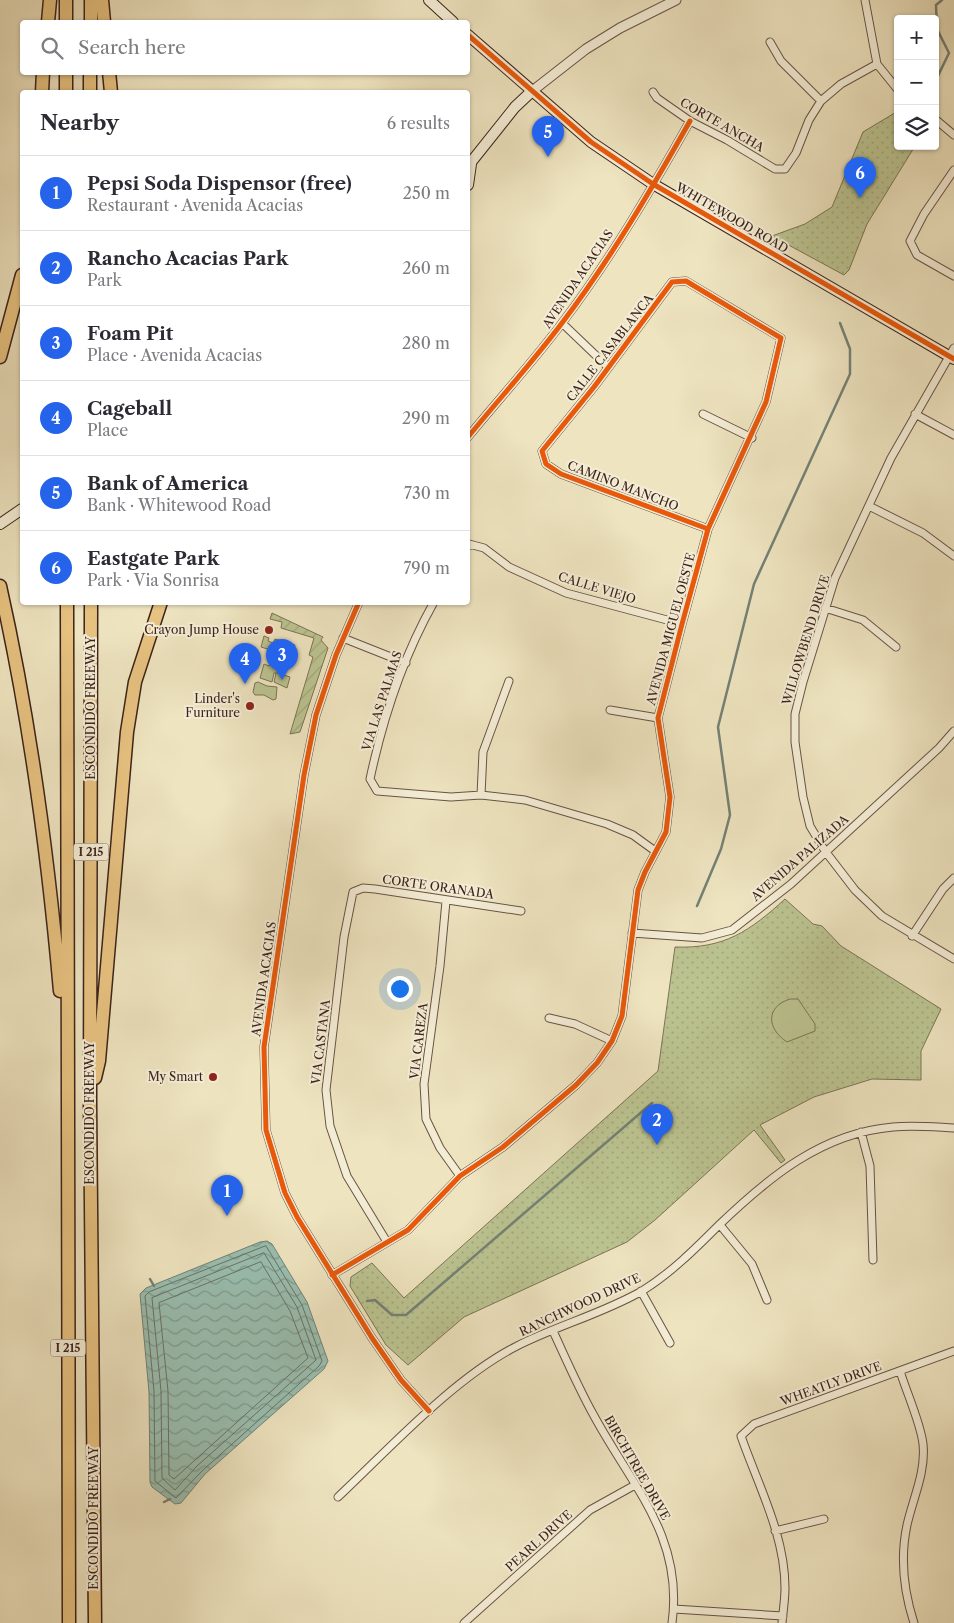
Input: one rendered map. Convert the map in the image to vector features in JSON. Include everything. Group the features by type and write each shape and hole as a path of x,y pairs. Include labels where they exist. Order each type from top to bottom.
{"highway":[{"path":"48,20 50,0"},
{"path":"66,0 66,20"},
{"path":"91,0 91,20"},
{"path":"102,0 104,20"},
{"path":"42,90 43,75"},
{"path":"66,75 66,90"},
{"path":"90,75 90,90"},
{"path":"109,75 111,90"},
{"path":"0,357 20,282"},
{"path":"0,586 20,675 33,750 48,865 67,1072"},
{"name":"ESCONDIDO FREEWAY","path":"67,605 69,1623"},
{"name":"ESCONDIDO FREEWAY","path":"91,605 90,1102 95,1623"},
{"path":"90,1102 99,1060 127,732 135,682 160,605"}],"main road":[{"path":"428,0 451,20"},
{"name":"WHITEWOOD ROAD","path":"470,37 531,92 592,142 653,184 952,354"},
{"path":"470,164 515,107 531,92"},
{"path":"0,524 20,510"}],"street":[{"path":"531,92 586,49 620,28 676,0"},
{"path":"865,0 877,64 894,85"},
{"path":"770,42 781,61 820,101 841,84 877,64"},
{"name":"CORTE ANCHA","path":"654,92 657,98 690,121 728,140 775,170 785,169 796,153 820,101"},
{"name":"AVENIDA ACACIAS","path":"470,435 562,323 592,282 690,121"},
{"path":"939,122 954,135"},
{"path":"954,170 924,214 910,241 917,255 954,276"},
{"name":"CALLE CASABLANCA","path":"542,450 672,282 686,281 781,338"},
{"path":"562,323 608,367"},
{"name":"AVENIDA MIGUEL OESTE","path":"332,1275 359,1261 408,1230 460,1176 504,1147 576,1085 597,1063 612,1041 622,1016 638,890 655,851 666,832 670,797 658,718 708,529 752,438 766,402 781,338"},
{"name":"WILLOWBEND DRIVE","path":"952,354 891,458 836,578 825,608 795,714 795,742 803,797 810,826 825,851 855,890 882,916 912,936 954,959"},
{"path":"703,414 752,438"},
{"path":"916,414 954,435"},
{"name":"CAMINO MANCHO","path":"542,450 546,464 561,474 708,529"},
{"path":"869,506 923,533 954,556"},
{"name":"CALLE VIEJO","path":"470,544 484,548 508,567 566,593 682,624"},
{"name":"AVENIDA ACACIAS","path":"358,605 343,638 316,715 307,757 264,1047 266,1130 274,1162 285,1193 297,1217 332,1275 401,1380 429,1412"},
{"name":"VIA LAS PALMAS","path":"432,605 419,630 378,740 370,779 377,791 396,794 451,797 481,795"},
{"path":"825,608 863,620 896,646"},
{"path":"343,638 406,663"},
{"path":"509,681 483,752 481,795 525,800 607,824 633,835 655,851"},
{"path":"610,710 658,718"},
{"name":"AVENIDA PALIZADA","path":"632,933 702,938 732,930 791,884 925,761 954,731"},
{"path":"912,936 943,889 954,878"},
{"name":"CORTE ORANADA","path":"353,892 363,888 374,889 446,901 520,910"},
{"name":"VIA CASTANA","path":"353,892 344,937 326,1090 330,1126 348,1176 387,1242"},
{"name":"VIA CAREZA","path":"446,901 440,966 424,1084 426,1119 440,1148 460,1176"},
{"path":"549,1018 575,1024 612,1041"},
{"name":"RANCHWOOD DRIVE","path":"338,1497 429,1412 478,1370 517,1346 641,1291 684,1259 770,1180 801,1157 832,1142 861,1132 894,1127 954,1128"},
{"path":"861,1132 870,1166 873,1260"},
{"path":"720,1225 752,1264 767,1300"},
{"path":"641,1291 670,1343"},
{"name":"BIRCHTREE DRIVE","path":"553,1331 593,1414 651,1510 667,1547 674,1577 672,1623"},
{"name":"WHEATLY DRIVE","path":"775,1531 741,1436 754,1424 954,1350"},
{"path":"900,1371 923,1443 922,1470 906,1528 904,1559 908,1603 914,1623"},
{"name":"PEARL DRIVE","path":"464,1623 590,1510 635,1485"},
{"path":"674,1609 782,1620 785,1587 775,1531 824,1519"}],"green space":[{"path":"894,113 894,150 913,150 867,224 849,270 844,275 772,236 805,224 832,207 863,132"},
{"path":"272,613 323,637 321,640 328,648 300,732 290,734 313,657 309,655 314,638 281,628 282,622 270,619"},
{"path":"264,636 273,643 275,639 295,645 290,664 280,663 277,673 290,677 287,688 274,682 276,673 274,673 272,682 260,678 264,664 269,666 274,651 261,647"},
{"path":"258,682 267,686 277,687 276,699 273,700 264,695 255,695 253,692 255,683"},
{"path":"785,899 813,924 822,926 841,946 941,1009 921,1051 921,1080 872,1079 814,1097 760,1125 785,1160 781,1163 754,1130 655,1220 627,1242 464,1317 408,1365 386,1345 350,1286 351,1277 372,1263 404,1298 658,1071 675,947 708,945 735,936 748,929"},
{"path":"790,999 798,999 815,1024 815,1031 787,1042 776,1031 772,1019 776,1007"}],"water":[{"path":"267,1241 272,1244 307,1302 328,1361 324,1369 205,1474 181,1503 175,1504 152,1487 150,1482 149,1392 140,1294 146,1288 260,1242"}],"waterway":[{"path":"939,74 949,53 937,29 936,5 942,0"},
{"path":"697,906 721,849 730,815 718,727 754,584 850,374 850,349 840,323"},
{"path":"367,1301 375,1300 392,1315 406,1315 652,1103"},
{"path":"150,1279 154,1286"},
{"path":"164,1502 170,1499"}],"cycle path":[{"path":"470,37 591,142 653,184 954,359"},
{"path":"470,435 539,352 597,275 690,121"},
{"path":"332,1275 408,1230 460,1176 503,1147 576,1085 597,1063 612,1041 622,1016 638,890 645,872 666,832 670,797 658,718 708,529 766,402 781,338 686,281 672,282 594,387 542,451 546,464 561,474 708,529"},
{"path":"358,605 336,655 316,715 304,775 264,1047 266,1130 285,1193 297,1217 372,1338 401,1380 429,1411"}],"place":[{"name":"Bank of America","path":"548,157"},
{"name":"Eastgate Park","path":"860,198"},
{"name":"Crayon Jump House","path":"269,630"},
{"name":"Foam Pit","path":"282,680"},
{"name":"Cageball","path":"245,684"},
{"name":"Linder's Furniture","path":"250,706"},
{"name":"My Smart","path":"213,1077"},
{"name":"Rancho Acacias Park","path":"657,1145"},
{"name":"Pepsi Soda Dispensor (free)","path":"227,1216"}]}
